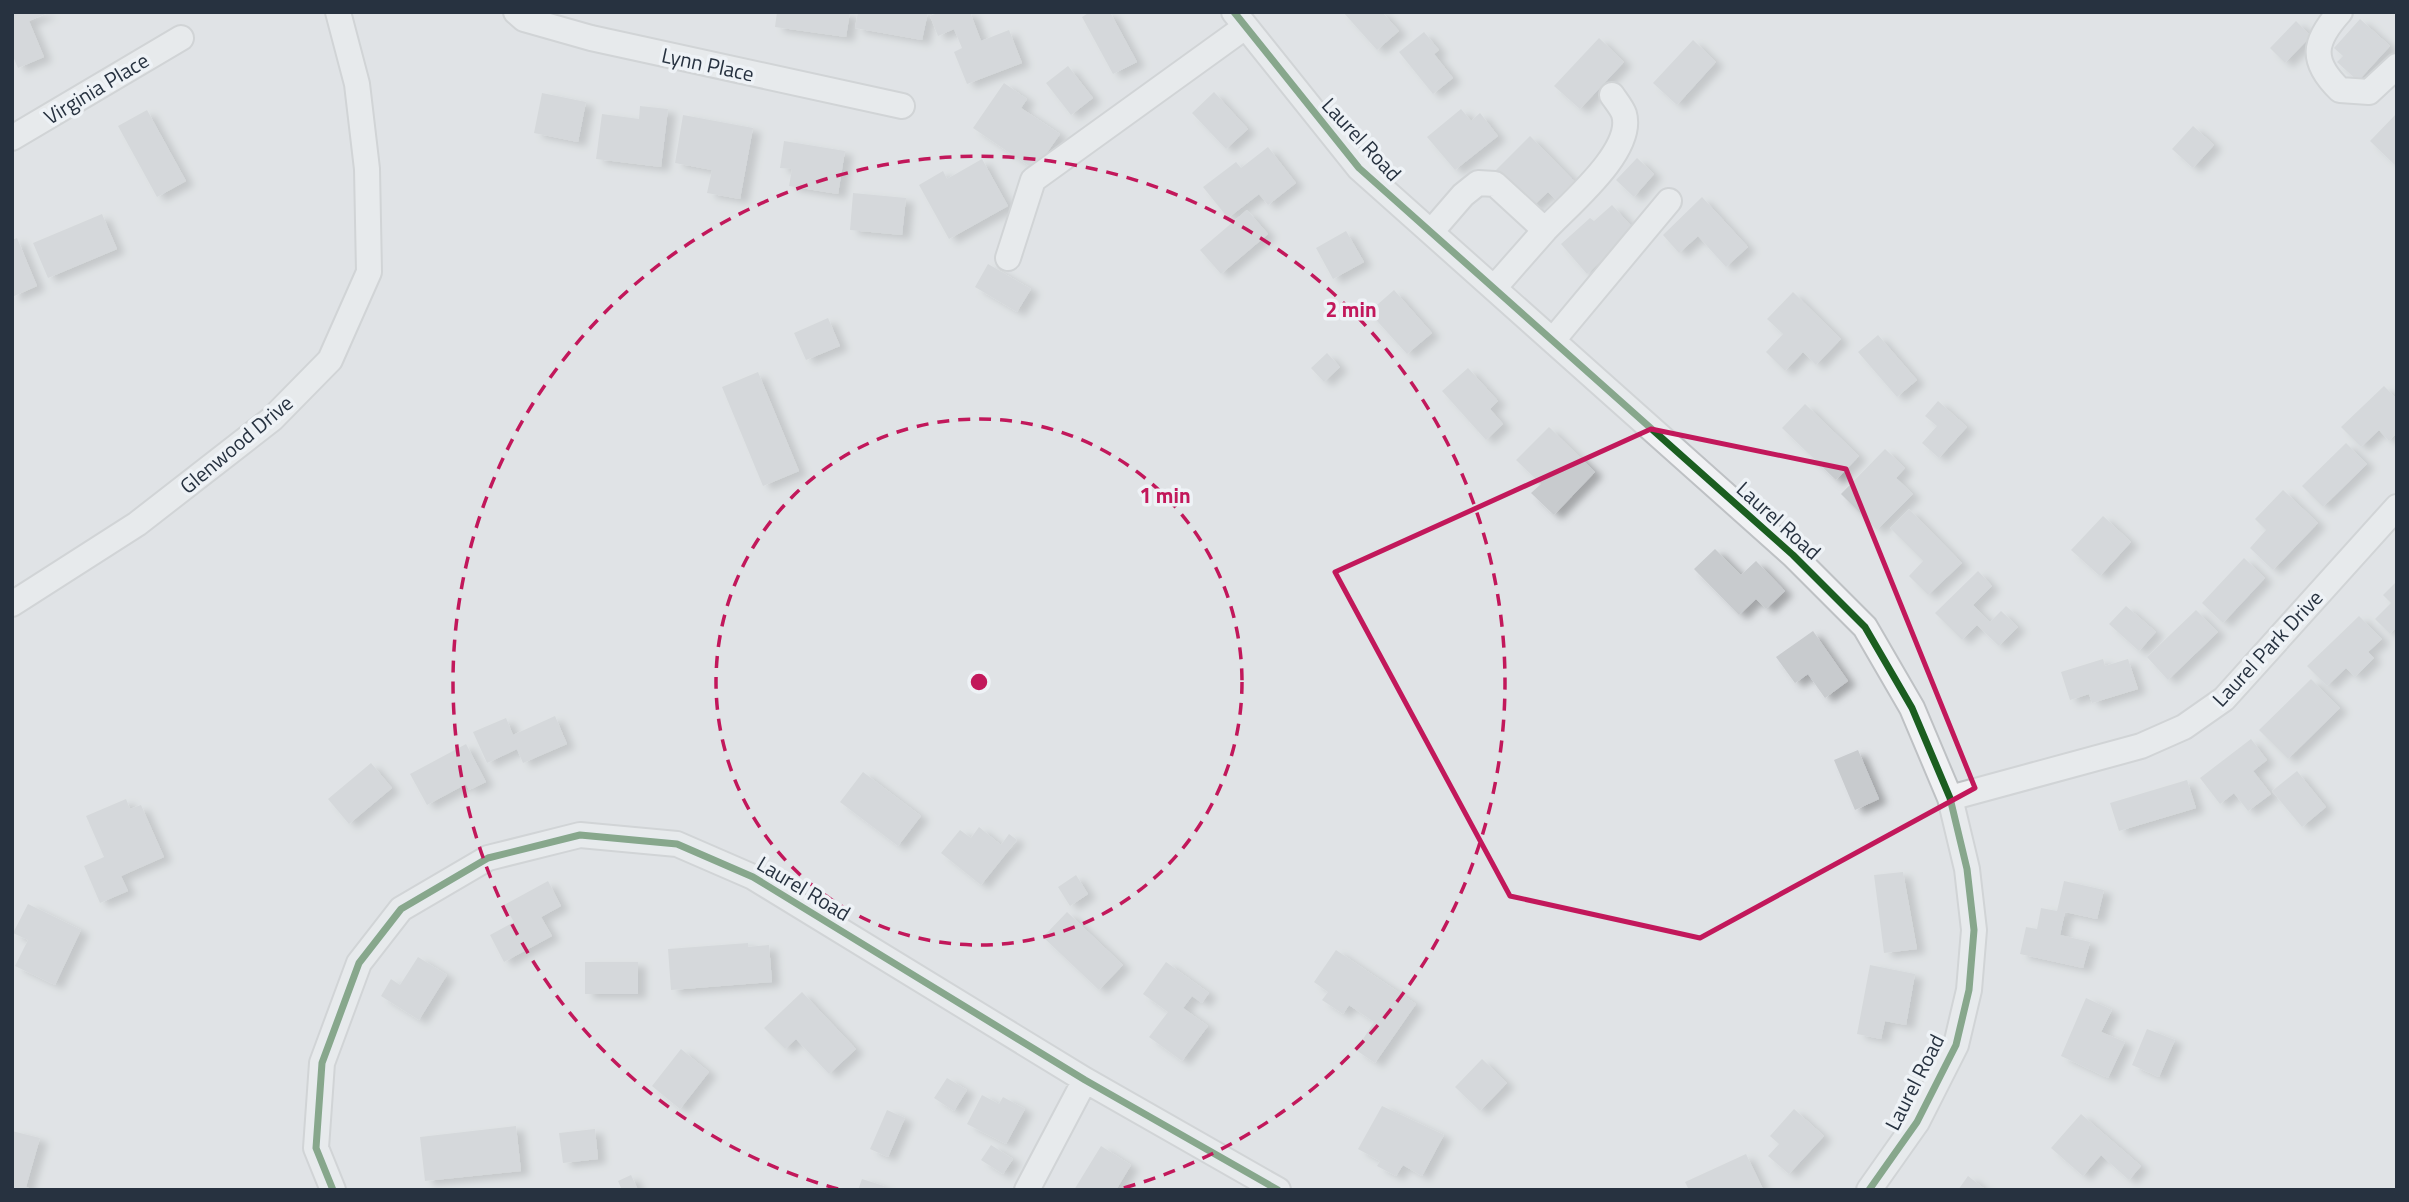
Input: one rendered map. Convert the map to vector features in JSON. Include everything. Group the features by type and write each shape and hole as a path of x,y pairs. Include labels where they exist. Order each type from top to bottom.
{"street":[{"name":"Glenwood Drive","path":"12,604 148,516 272,419 330,360 369,272 367,169 358,84 338,12"},
{"name":"Lynn Place","path":"516,12 524,19 591,38 902,106"},
{"path":"2340,12 2322,32 2318,53 2322,73 2340,90 2369,92 2397,66"},
{"path":"1008,258 1033,180 1239,20"},
{"name":"Laurel Road","path":"1239,20 1359,168 1793,555 1865,627 1912,708 1950,798 1967,869 1974,930 1969,989 1956,1045 1917,1122 1869,1190"},
{"name":"Virginia Place","path":"12,138 181,38"},
{"path":"1494,288 1612,160 1620,140 1625,115 1612,95"},
{"path":"1431,232 1463,195 1478,183 1495,184 1545,230"},
{"path":"1553,340 1670,201"},
{"name":"Laurel Park Drive","path":"1950,798 2141,746 2184,727 2224,699 2397,506"},
{"name":"Laurel Road","path":"333,1190 316,1149 323,1063 359,963 401,909 488,858 580,835 677,844 753,877 1085,1080 1278,1190"},
{"path":"1027,1190 1085,1080"}],"highlighted area":[{"path":"1651,429 1846,469 1975,788 1700,938 1510,896 1335,572"}],"building":[{"path":"12,12 50,12 29,21 44,57 18,68 12,54"},
{"path":"777,12 850,12 846,37 775,27"},
{"path":"858,12 928,12 922,40 855,28"},
{"path":"940,12 970,12 981,41 1009,30 1022,63 967,84 954,52 962,48 954,29 938,36 930,16"},
{"path":"1090,12 1110,12 1137,62 1113,74 1082,17"},
{"path":"1343,12 1382,12 1399,31 1377,50"},
{"path":"2360,19 2390,46 2358,81 2337,62 2343,56 2334,48"},
{"path":"2296,21 2311,36 2285,63 2270,48"},
{"path":"1424,32 1439,50 1434,54 1453,78 1433,94 1399,52"},
{"path":"1599,38 1624,62 1580,109 1554,86"},
{"path":"1693,40 1716,62 1677,105 1653,83"},
{"path":"1068,66 1093,98 1071,115 1046,83"},
{"path":"1004,83 1027,99 1021,108 1060,134 1035,170 973,128"},
{"path":"1214,92 1248,129 1226,149 1192,113"},
{"path":"542,93 586,102 578,142 534,133"},
{"path":"640,106 668,109 661,167 596,159 602,114 639,119"},
{"path":"1461,109 1471,121 1480,113 1498,136 1455,170 1427,137"},
{"path":"147,110 186,181 157,197 118,126"},
{"path":"2397,113 2397,167 2370,141"},
{"path":"683,115 753,128 740,199 707,193 712,170 675,163"},
{"path":"2193,126 2214,145 2193,168 2172,149"},
{"path":"1530,136 1581,188 1562,206 1548,192 1532,207 1496,170"},
{"path":"784,141 845,151 838,194 789,186 792,169 780,168"},
{"path":"1268,147 1296,183 1268,205 1259,194 1228,218 1203,187 1236,162 1241,168"},
{"path":"1637,158 1654,174 1634,197 1616,180"},
{"path":"982,159 1008,206 949,239 919,185 943,171 947,179"},
{"path":"853,193 906,198 902,235 850,230"},
{"path":"1702,197 1748,247 1726,267 1698,236 1679,253 1663,235"},
{"path":"1612,205 1635,230 1587,274 1561,244 1590,218 1594,221"},
{"path":"1247,210 1268,234 1221,274 1200,250"},
{"path":"102,214 117,249 48,278 33,243"},
{"path":"1346,231 1364,262 1333,279 1316,248"},
{"path":"17,238 37,286 12,297 12,240"},
{"path":"988,264 1031,289 1017,312 975,287"},
{"path":"1394,290 1432,333 1407,354 1369,312"},
{"path":"1793,292 1841,339 1816,365 1803,352 1785,371 1766,352 1783,334 1767,319"},
{"path":"828,318 840,346 806,360 794,333"},
{"path":"1878,335 1917,380 1897,397 1858,352"},
{"path":"1327,353 1340,367 1324,382 1311,368"},
{"path":"1468,368 1498,401 1490,409 1503,424 1486,440 1442,391"},
{"path":"758,372 799,471 763,486 722,387"},
{"path":"2384,386 2397,399 2397,433 2389,441 2379,430 2361,447 2341,427"},
{"path":"1938,401 1967,427 1939,458 1922,443 1937,426 1925,416"},
{"path":"1805,404 1859,456 1836,480 1782,428"},
{"path":"1549,427 1595,472 1554,515 1531,493 1541,484 1516,460"},
{"path":"2346,443 2367,464 2323,507 2302,486"},
{"path":"1885,449 1905,468 1896,478 1913,494 1877,530 1841,494"},
{"path":"2283,490 2318,523 2273,570 2250,548 2266,530 2255,519"},
{"path":"1909,509 1962,563 1928,595 1909,576 1923,561 1890,528"},
{"path":"2103,516 2131,542 2100,576 2071,550"},
{"path":"1715,549 1741,575 1756,561 1785,591 1766,609 1756,599 1739,615 1694,569"},
{"path":"2244,558 2265,578 2223,623 2202,603"},
{"path":"1978,571 1992,586 1973,605 1990,622 2001,611 2018,627 1999,646 1977,625 1962,640 1935,613"},
{"path":"2397,581 2397,627 2390,634 2375,619 2391,603 2383,595"},
{"path":"2126,606 2156,632 2139,651 2109,624"},
{"path":"2196,610 2218,632 2168,680 2147,657"},
{"path":"2359,616 2382,639 2368,652 2374,658 2355,677 2346,668 2327,686 2307,666"},
{"path":"1813,631 1848,681 1825,698 1808,674 1795,683 1776,657"},
{"path":"2103,659 2105,666 2128,659 2138,689 2092,703 2089,694 2070,700 2061,672"},
{"path":"2311,679 2340,708 2288,759 2259,730"},
{"path":"555,716 567,744 523,763 517,749 487,763 473,732 506,718 513,735"},
{"path":"2251,739 2267,760 2253,771 2271,794 2248,811 2234,793 2220,804 2200,778"},
{"path":"466,744 486,782 469,790 466,784 427,805 410,774"},
{"path":"1858,750 1879,799 1855,810 1834,760"},
{"path":"371,763 392,788 349,824 328,799"},
{"path":"2297,771 2326,807 2302,827 2272,791"},
{"path":"863,772 921,816 898,846 840,802"},
{"path":"2187,780 2196,808 2119,831 2110,803"},
{"path":"126,799 130,809 141,805 164,857 121,876 128,891 100,903 84,866 104,857 86,816"},
{"path":"979,827 1001,845 1009,834 1017,840 981,885 941,853 960,830 971,838"},
{"path":"1903,872 1917,949 1884,953 1874,875"},
{"path":"1076,875 1088,894 1070,906 1058,887"},
{"path":"548,881 561,906 541,917 552,936 504,962 490,935 514,922 504,905"},
{"path":"2064,881 2104,890 2097,919 2065,912 2060,935 2090,942 2083,968 2020,954 2026,927 2037,929 2041,908 2057,911"},
{"path":"28,904 81,930 55,985 15,966 28,940 13,933"},
{"path":"1067,912 1123,965 1099,990 1043,937"},
{"path":"748,943 748,947 769,945 772,982 671,990 668,949"},
{"path":"1336,950 1416,1004 1375,1063 1356,1050 1374,1022 1349,1005 1343,1014 1322,1000 1328,992 1314,982"},
{"path":"418,957 447,975 419,1020 381,996 391,979 400,985"},
{"path":"585,962 638,962 638,994 585,994"},
{"path":"1166,962 1209,993 1202,1003 1192,996 1183,1008 1208,1026 1182,1061 1149,1037 1168,1012 1143,994"},
{"path":"1870,965 1915,974 1906,1025 1885,1021 1881,1039 1857,1034"},
{"path":"802,992 856,1049 829,1074 796,1039 785,1049 764,1028"},
{"path":"2086,998 2112,1010 2101,1032 2125,1042 2108,1078 2061,1056"},
{"path":"2147,1029 2175,1040 2159,1077 2132,1065"},
{"path":"681,1049 709,1072 680,1109 652,1086"},
{"path":"1482,1059 1507,1083 1480,1111 1455,1087"},
{"path":"947,1078 967,1090 954,1111 934,1098"},
{"path":"982,1095 999,1104 1003,1097 1025,1109 1006,1144 967,1124"},
{"path":"1382,1106 1444,1135 1422,1176 1403,1165 1396,1176 1377,1166 1380,1161 1358,1149"},
{"path":"1794,1109 1824,1136 1789,1174 1768,1156 1779,1144 1770,1136"},
{"path":"887,1110 905,1118 888,1157 870,1149"},
{"path":"2081,1114 2141,1166 2129,1180 2101,1155 2083,1176 2051,1148"},
{"path":"516,1126 521,1171 425,1181 420,1137"},
{"path":"595,1129 598,1159 563,1163 559,1133"},
{"path":"12,1131 40,1138 26,1187 34,1190 12,1190"},
{"path":"991,1145 1013,1159 1003,1174 981,1160"},
{"path":"1101,1146 1131,1165 1116,1190 1074,1190"},
{"path":"1746,1154 1763,1189 1689,1190 1685,1182"},
{"path":"631,1175 638,1190 622,1190 618,1181"},
{"path":"1968,1176 1986,1190 1958,1190"},
{"path":"862,1179 884,1186 883,1190 858,1190"}],"cycle path":[{"path":"1234,12 1359,168 1793,555 1865,627 1912,708 1950,798 1967,869 1974,930 1969,990 1956,1045 1917,1122 1869,1190"},
{"path":"333,1190 316,1148 322,1063 359,963 401,909 488,858 580,835 677,844 753,877 1085,1080 1278,1190"}]}
